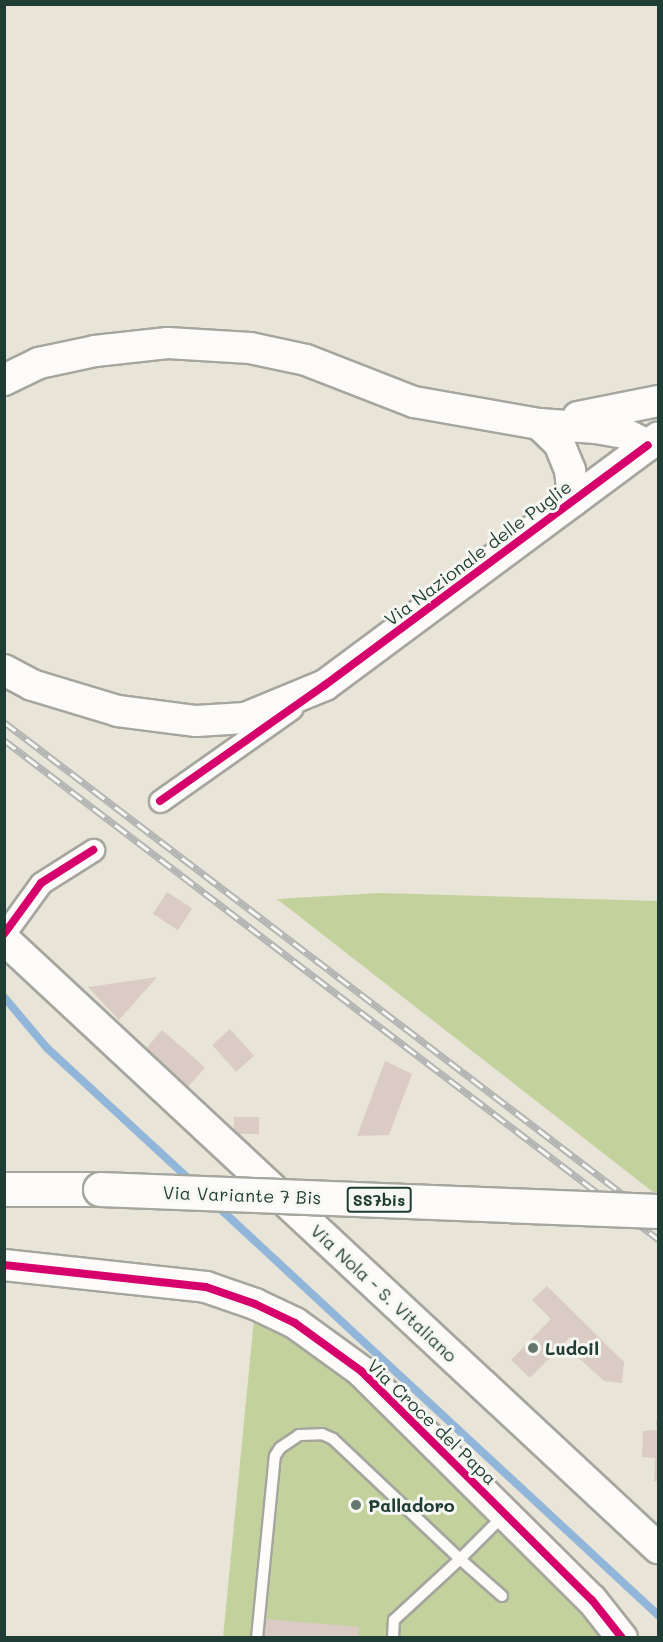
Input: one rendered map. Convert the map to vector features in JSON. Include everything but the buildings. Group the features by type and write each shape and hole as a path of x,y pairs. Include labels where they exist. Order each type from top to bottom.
{"main road":[{"path":"4,380 39,363 95,351 168,343 250,348 306,360 414,402 539,424 624,433 645,448"},
{"path":"539,424 658,401"},
{"path":"539,424 559,443 570,470 573,501"},
{"name":"Via Nazionale delle Puglie","path":"4,670 32,685 118,711 196,721 245,718 325,685 645,448"},
{"name":"Via Nola - S. Vitaliano","path":"4,939 658,1548"},
{"name":"Via Variante 7 Bis","path":"4,1189 100,1189 658,1212"},
{"name":"Via Croce del Papa","path":"4,1265 206,1287 255,1304 295,1323 361,1371 592,1600 622,1638"}],"street":[{"path":"160,801 325,685"},
{"path":"4,934 41,884 93,849"}],"lane":[{"path":"256,1638 275,1456 280,1448 298,1435 322,1434 333,1439 502,1596"},
{"path":"393,1638 394,1620 505,1514"}],"green space":[{"path":"379,893 658,901 658,1192 653,1192 277,899"},
{"name":"Palladoro","path":"254,1319 283,1331 346,1378 611,1638 223,1638"}],"waterway":[{"path":"4,997 47,1048 192,1182"},
{"path":"214,1203 658,1615"}],"railway":[{"path":"4,722 658,1221"},
{"path":"4,740 658,1239"}],"cycle path":[{"path":"160,801 325,685 648,445"},
{"path":"4,934 41,883 93,850"},
{"path":"4,1265 206,1287 255,1304 295,1323 361,1371 592,1600 622,1638"}],"place":[{"name":"Ludoil","path":"533,1348"},
{"name":"Palladoro","path":"356,1505"}]}
